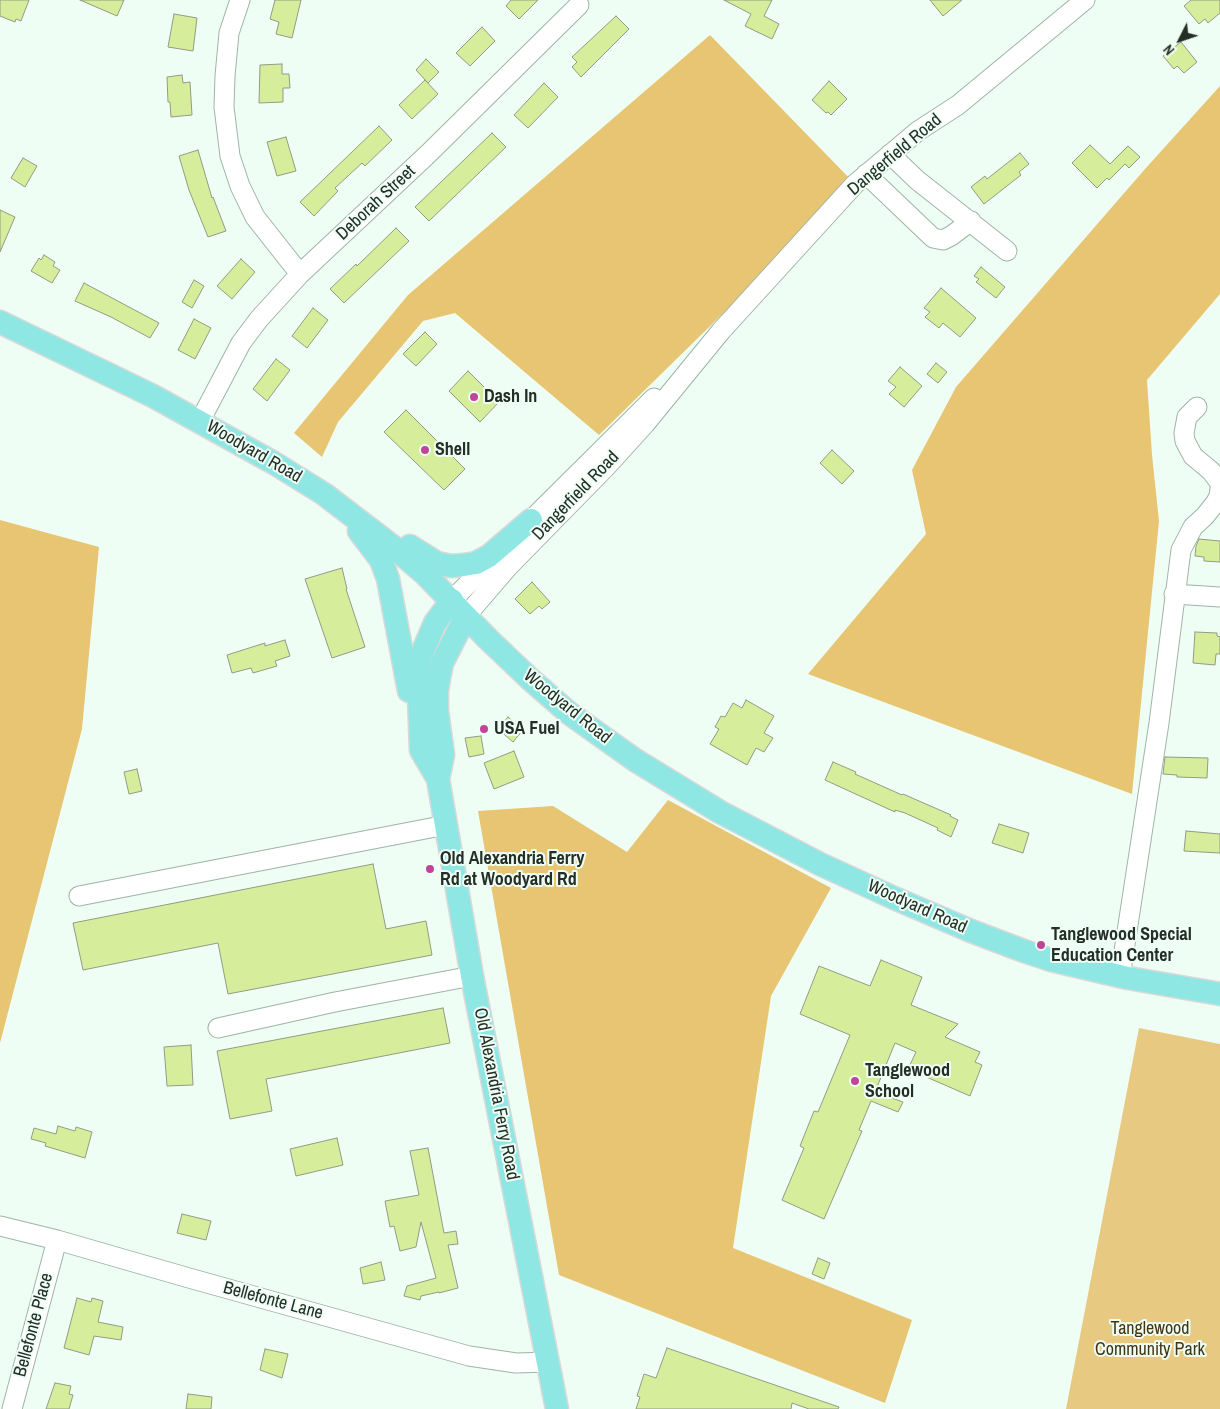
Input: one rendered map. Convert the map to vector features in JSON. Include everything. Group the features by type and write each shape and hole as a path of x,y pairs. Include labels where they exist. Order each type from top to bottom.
{"main road":[{"name":"Woodyard Road","path":"0,322 200,420 324,494 425,574 530,679 569,713 635,760 720,812 820,864 971,931 1051,960 1120,976 1220,994"},
{"path":"338,505 400,539 423,555 438,563 451,566 476,563 489,556 531,520"},
{"path":"338,505 381,560 388,579 422,750"},
{"name":"Old Alexandria Ferry Road","path":"459,608 435,623 420,658 418,678 422,750 438,779 472,976 557,1409"},
{"name":"Old Alexandria Ferry Road","path":"438,779 443,755 437,691 442,663 459,608"}],"street":[{"path":"240,0 229,33 225,76 224,107 230,156 240,186 255,217 300,274"},
{"name":"Dangerfield Road","path":"459,608 508,568 612,460 645,424 721,331 866,174 918,130 958,104 1085,0"},
{"name":"Deborah Street","path":"200,420 247,333 300,274 428,154 579,5"},
{"path":"890,154 917,180 1007,251"},
{"path":"866,174 933,238 943,240 971,221"},
{"name":"Dangerfield Road","path":"459,608 531,520 646,404 684,375"},
{"path":"1197,407 1187,417 1184,433 1185,441 1193,456 1211,470 1220,482"},
{"path":"1120,976 1160,713 1181,550 1193,527 1216,502 1220,489"},
{"path":"1174,594 1220,597"},
{"path":"79,896 446,824"},
{"path":"218,1028 335,1002 472,976"},
{"name":"Bellefonte Lane","path":"0,1226 57,1240 469,1356 516,1363 549,1362"},
{"name":"Bellefonte Place","path":"12,1409 57,1240"}],"green space":[{"name":"Tanglewood Community Park","path":"1139,1028 1220,1044 1220,1409 1066,1409"}],"shaded area":[{"path":"710,35 855,184 599,435 455,313 423,321 338,422 322,457 294,433 408,295"},
{"path":"1220,86 1220,294 1147,380 1159,521 1132,794 808,674 926,534 912,470 956,387 1145,169"},
{"path":"0,520 99,547 82,729 0,1043"},
{"path":"668,800 831,888 771,996 733,1248 912,1320 885,1403 559,1275 478,811 553,806 627,852"}],"building":[{"path":"0,0 29,0 21,21 16,19 15,22 0,16"},
{"path":"80,0 124,0 117,16"},
{"path":"275,0 301,0 292,38 276,34 279,22 270,19"},
{"path":"511,0 538,0 519,19 506,6"},
{"path":"724,0 772,0 764,16 779,24 772,39 745,26 751,14"},
{"path":"930,0 962,0 943,16"},
{"path":"1191,0 1220,0 1220,13 1208,23 1205,19 1199,24 1184,6"},
{"path":"174,14 197,18 193,51 168,47"},
{"path":"616,16 629,29 581,77 572,67 577,62 572,57"},
{"path":"482,27 495,41 470,66 456,53"},
{"path":"1181,42 1197,62 1184,73 1177,66 1174,69 1163,56"},
{"path":"426,59 439,72 428,83 416,70"},
{"path":"282,64 282,74 289,74 290,88 283,88 283,102 259,103 260,65"},
{"path":"182,75 183,83 190,82 192,115 171,117 167,77"},
{"path":"425,80 438,94 412,119 399,105"},
{"path":"829,81 847,99 831,115 828,112 826,113 812,100"},
{"path":"544,83 558,97 528,128 514,115"},
{"path":"379,126 392,140 365,166 362,163 335,188 338,191 314,216 300,202"},
{"path":"492,133 506,147 429,221 415,207"},
{"path":"286,137 296,171 277,176 267,142"},
{"path":"1090,145 1110,164 1128,146 1140,157 1129,168 1125,164 1109,180 1107,178 1097,188 1072,163"},
{"path":"198,150 212,198 226,231 208,237 189,190 179,156"},
{"path":"1020,153 1029,164 1019,172 1021,175 984,204 971,187 985,176 987,179"},
{"path":"23,158 37,166 25,187 11,178"},
{"path":"0,210 15,217 0,252"},
{"path":"396,228 409,241 344,303 330,289"},
{"path":"44,255 55,262 53,266 60,270 52,283 31,271 39,258 41,260"},
{"path":"241,259 255,272 232,299 217,286"},
{"path":"981,267 1005,287 996,298 976,282 979,279 974,276"},
{"path":"194,280 204,286 192,308 182,302"},
{"path":"84,283 159,323 150,338 111,317 75,301"},
{"path":"941,288 976,318 960,337 943,323 939,328 925,317 930,312 924,308"},
{"path":"313,308 328,320 307,348 292,336"},
{"path":"194,319 211,328 195,359 178,350"},
{"path":"425,332 437,344 416,366 403,354"},
{"path":"276,359 290,370 267,401 253,389"},
{"path":"936,363 947,372 938,383 927,374"},
{"path":"900,367 922,386 904,407 889,394 896,387 888,381"},
{"name":"Dash In","path":"468,371 499,402 480,422 449,391"},
{"name":"Shell","path":"406,410 465,469 444,490 384,432"},
{"path":"832,450 854,471 842,484 820,463"},
{"path":"1199,539 1220,541 1220,562 1204,561 1204,557 1195,556"},
{"path":"342,568 346,589 365,647 332,658 305,579"},
{"path":"532,582 550,602 542,609 539,606 530,614 515,599"},
{"path":"1195,632 1217,633 1217,636 1220,637 1220,654 1216,654 1215,665 1193,663"},
{"path":"285,640 290,656 275,661 277,666 253,673 251,668 232,673 227,655 265,643 265,646"},
{"path":"746,700 774,716 764,733 773,738 764,752 756,748 747,765 710,744 719,729 715,727 721,716 725,717 733,703 742,708"},
{"path":"508,717 523,730 513,742 498,729"},
{"path":"481,736 484,754 469,757 465,738"},
{"path":"514,751 524,777 494,789 484,763"},
{"path":"1165,757 1208,758 1207,778 1177,777 1177,775 1163,774"},
{"path":"833,762 856,772 855,774 951,815 958,820 951,837 937,830 938,828 905,813 895,810 895,812 825,780"},
{"path":"137,769 142,791 129,794 124,772"},
{"path":"999,824 1029,833 1023,853 992,843"},
{"path":"1186,831 1220,834 1220,853 1184,851"},
{"path":"373,864 386,929 426,921 432,955 228,994 218,943 83,970 73,923"},
{"name":"Tanglewood School","path":"881,960 922,977 911,1005 958,1024 945,1037 980,1052 975,1062 982,1065 970,1096 908,1069 916,1052 895,1043 875,1092 903,1102 898,1112 871,1101 859,1130 862,1131 824,1219 782,1200 804,1148 800,1146 814,1111 818,1112 850,1035 800,1014 819,966 870,986"},
{"path":"443,1008 450,1043 266,1079 272,1111 230,1119 217,1051"},
{"path":"191,1045 193,1085 167,1086 164,1047"},
{"path":"58,1126 75,1131 76,1127 92,1132 85,1158 45,1146 46,1143 31,1139 34,1128 56,1134"},
{"path":"337,1138 343,1165 296,1176 290,1149"},
{"path":"428,1148 444,1233 456,1231 458,1244 448,1245 458,1288 421,1296 420,1300 404,1296 407,1286 436,1278 421,1222 416,1247 400,1251 394,1226 390,1227 385,1201 419,1195 410,1151"},
{"path":"182,1214 211,1221 206,1240 177,1233"},
{"path":"818,1258 830,1263 824,1279 812,1274"},
{"path":"381,1262 385,1280 363,1284 360,1268"},
{"path":"77,1298 91,1302 92,1298 103,1301 98,1322 123,1327 121,1340 94,1336 89,1355 64,1348"},
{"path":"667,1348 839,1407 838,1409 809,1409 792,1403 791,1409 636,1409 640,1397 637,1396 644,1374 656,1378"},
{"path":"265,1349 288,1354 282,1378 260,1370"},
{"path":"55,1383 71,1386 69,1394 73,1395 69,1409 46,1409"},
{"path":"188,1394 212,1397 211,1409 186,1409"}],"place":[{"name":"Dash In","path":"474,397"},
{"name":"Shell","path":"425,450"},
{"name":"USA Fuel","path":"484,729"},
{"name":"Old Alexandria Ferry Rd at Woodyard Rd","path":"430,869"},
{"name":"Tanglewood Special Education Center","path":"1041,945"},
{"name":"Tanglewood School","path":"855,1081"}]}
